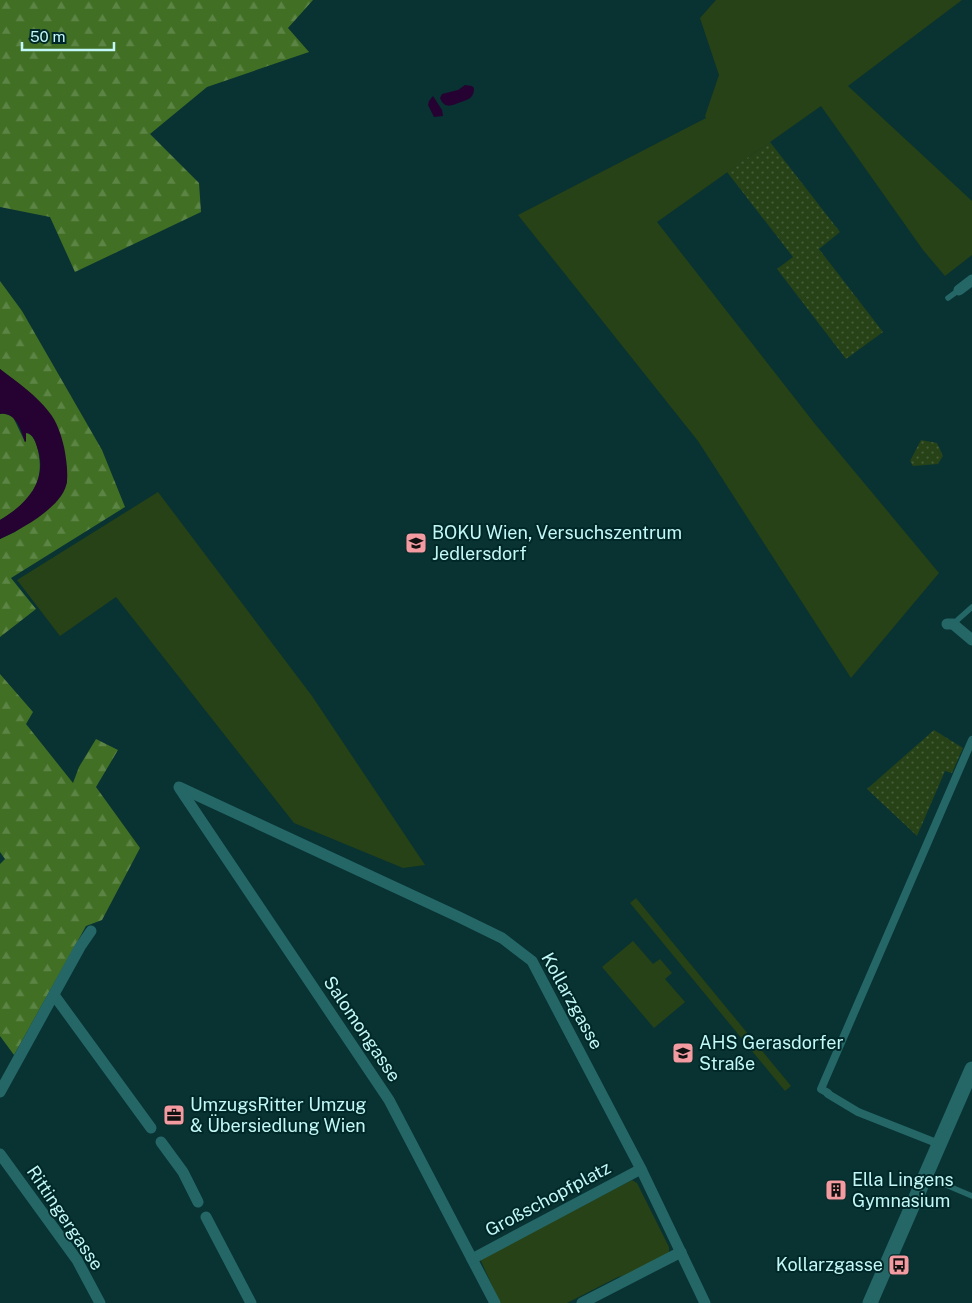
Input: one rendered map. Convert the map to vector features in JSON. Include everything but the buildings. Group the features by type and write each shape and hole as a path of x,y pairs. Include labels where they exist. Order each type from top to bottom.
{"main road":[{"path":"870,1303 971,1074"}],"street":[{"path":"959,290 972,280"},
{"path":"950,624 972,640"},
{"path":"939,1144 858,1112 821,1089 972,740"},
{"name":"Kollarzgasse","path":"179,787 502,938 532,961 641,1169 705,1303"},
{"name":"Salomongasse","path":"179,787 388,1100 495,1303"},
{"path":"0,1092 91,931"},
{"path":"54,995 151,1128"},
{"path":"161,1142 183,1172 198,1202"},
{"name":"Rittingergasse","path":"0,1154 77,1260 100,1303"},
{"name":"Großschopfplatz","path":"472,1259 641,1169"},
{"path":"206,1217 251,1303"},
{"path":"582,1303 681,1252"}],"lane":[{"path":"948,298 959,290"},
{"path":"950,624 972,607"},
{"path":"925,1176 972,1196"}],"green space":[{"path":"0,0 313,0 288,28 309,52 207,87 150,134 199,183 201,212 75,272 50,217 0,207"},
{"path":"716,0 962,0 848,86 972,201 972,255 945,276 923,250 821,106 657,222 815,424 939,573 851,678 698,441 518,215 706,118 705,116 719,75 700,18"},
{"path":"770,142 840,232 819,249 883,332 846,359 777,269 793,257 727,172"},
{"path":"0,281 22,311 102,450 125,507 11,578 36,609 0,637 0,539 15,532 67,483 63,444 51,416 30,393 0,369"},
{"path":"4,413 13,417 25,442 27,432 34,439 38,449 40,467 39,477 31,494 17,508 0,520 0,414"},
{"path":"921,440 937,443 943,456 938,464 913,466 910,461"},
{"path":"158,492 312,696 425,865 403,868 294,823 116,597 60,636 17,580"},
{"path":"0,674 33,712 26,724 73,783 79,767 96,739 118,750 96,787 140,848 102,920 86,926 14,1055 0,1036 0,864 5,859 0,852"},
{"path":"934,730 963,748 952,773 945,771 917,836 867,789"},
{"path":"636,898 791,1086 785,1091 630,903"},
{"path":"633,941 653,964 660,959 672,973 665,979 685,1002 654,1028 602,967"},
{"path":"632,1180 637,1183 669,1247 669,1252 659,1260 631,1274 618,1277 567,1303 500,1303 480,1259"}],"shaded area":[{"path":"465,85 474,88 470,98 449,106 442,102 440,98 442,94 458,90"},
{"path":"433,96 442,110 443,116 434,117 428,105"},
{"path":"0,369 32,394 52,416 63,442 67,481 64,490 50,508 19,530 0,539 0,520 27,499 33,490 38,480 40,459 33,438 26,433 25,442 20,427 14,419 6,414 0,414"}],"place":[{"name":"BOKU Wien, Versuchszentrum Jedlersdorf","path":"416,543"},
{"name":"AHS Gerasdorfer Straße","path":"683,1053"},
{"name":"UmzugsRitter Umzug & Übersiedlung Wien","path":"174,1115"},
{"name":"Ella Lingens Gymnasium","path":"836,1190"},
{"name":"Kollarzgasse","path":"899,1265"}]}
